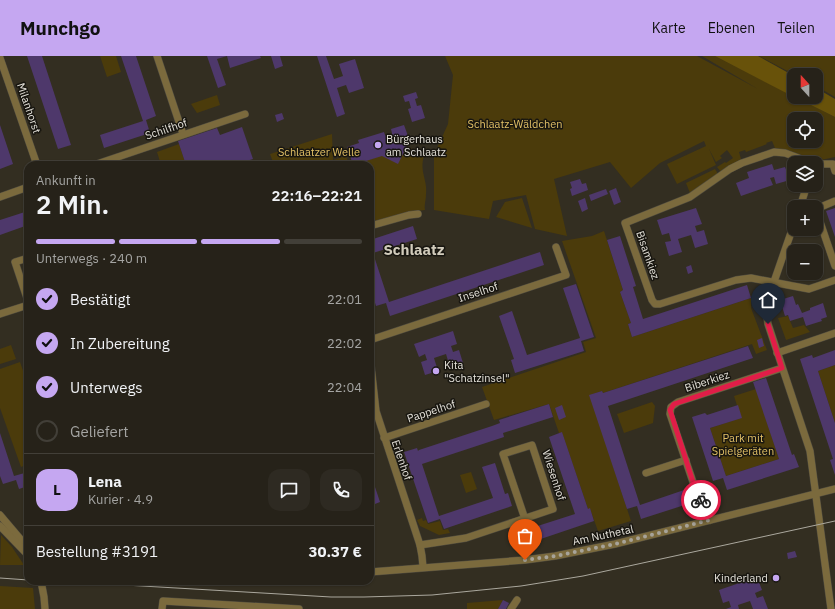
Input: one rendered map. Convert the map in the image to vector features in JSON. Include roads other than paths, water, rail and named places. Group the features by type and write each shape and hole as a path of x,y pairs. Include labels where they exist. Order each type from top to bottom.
{"street":[{"path":"157,56 183,134"},
{"name":"Milanhorst","path":"0,58 36,161"},
{"name":"Schilfhof","path":"105,161 245,114"},
{"name":"Bisamkiez","path":"774,282 751,278 736,280 660,304 655,304 652,300 625,223 690,197 730,169 742,163 774,152 785,153 793,156"},
{"path":"823,165 834,166"},
{"path":"0,197 24,188"},
{"path":"823,206 835,202"},
{"path":"374,225 418,214"},
{"path":"823,233 835,266"},
{"path":"790,236 767,302 766,311 768,324 777,353 810,451 831,609"},
{"name":"Inselhof","path":"374,339 566,275 556,247"},
{"path":"24,259 15,262 24,289"},
{"path":"774,282 809,289 835,280"},
{"path":"0,314 24,306"},
{"path":"777,353 835,333"},
{"name":"Biberkiez","path":"710,520 693,482 670,414 671,407 678,402 782,368"},
{"name":"Pappelhof","path":"384,438 486,404"},
{"name":"Erlenhof","path":"374,406 420,545 423,567"},
{"name":"Wiesenhof","path":"420,545 466,538 525,519 553,509 532,445 503,454 525,519"},
{"path":"646,473 686,460"},
{"name":"Am Nuthetal","path":"374,572 525,560 555,556 615,544 835,489"},
{"path":"0,515 24,543"},
{"path":"0,526 24,551"},
{"path":"42,585 45,609"},
{"path":"511,609 517,600"},
{"path":"162,609 163,601 299,609"}],"tram line":[{"path":"125,585 331,597 432,595 521,586 583,576 835,521"},
{"path":"0,578 24,580"}],"place":[{"name":"Bürgerhaus am Schlaatz","path":"378,145"},
{"name":"Kita \"Schatzinsel\"","path":"436,371"},
{"name":"Kinderland","path":"776,578"}],"district":[{"name":"Schlaatz","path":"414,249"}],"park label":[{"name":"Schlaatz-Wäldchen","path":"515,124"},
{"name":"Schlaatzer Welle","path":"319,152"},
{"name":"Park mit Spielgeräten","path":"743,444"}]}
